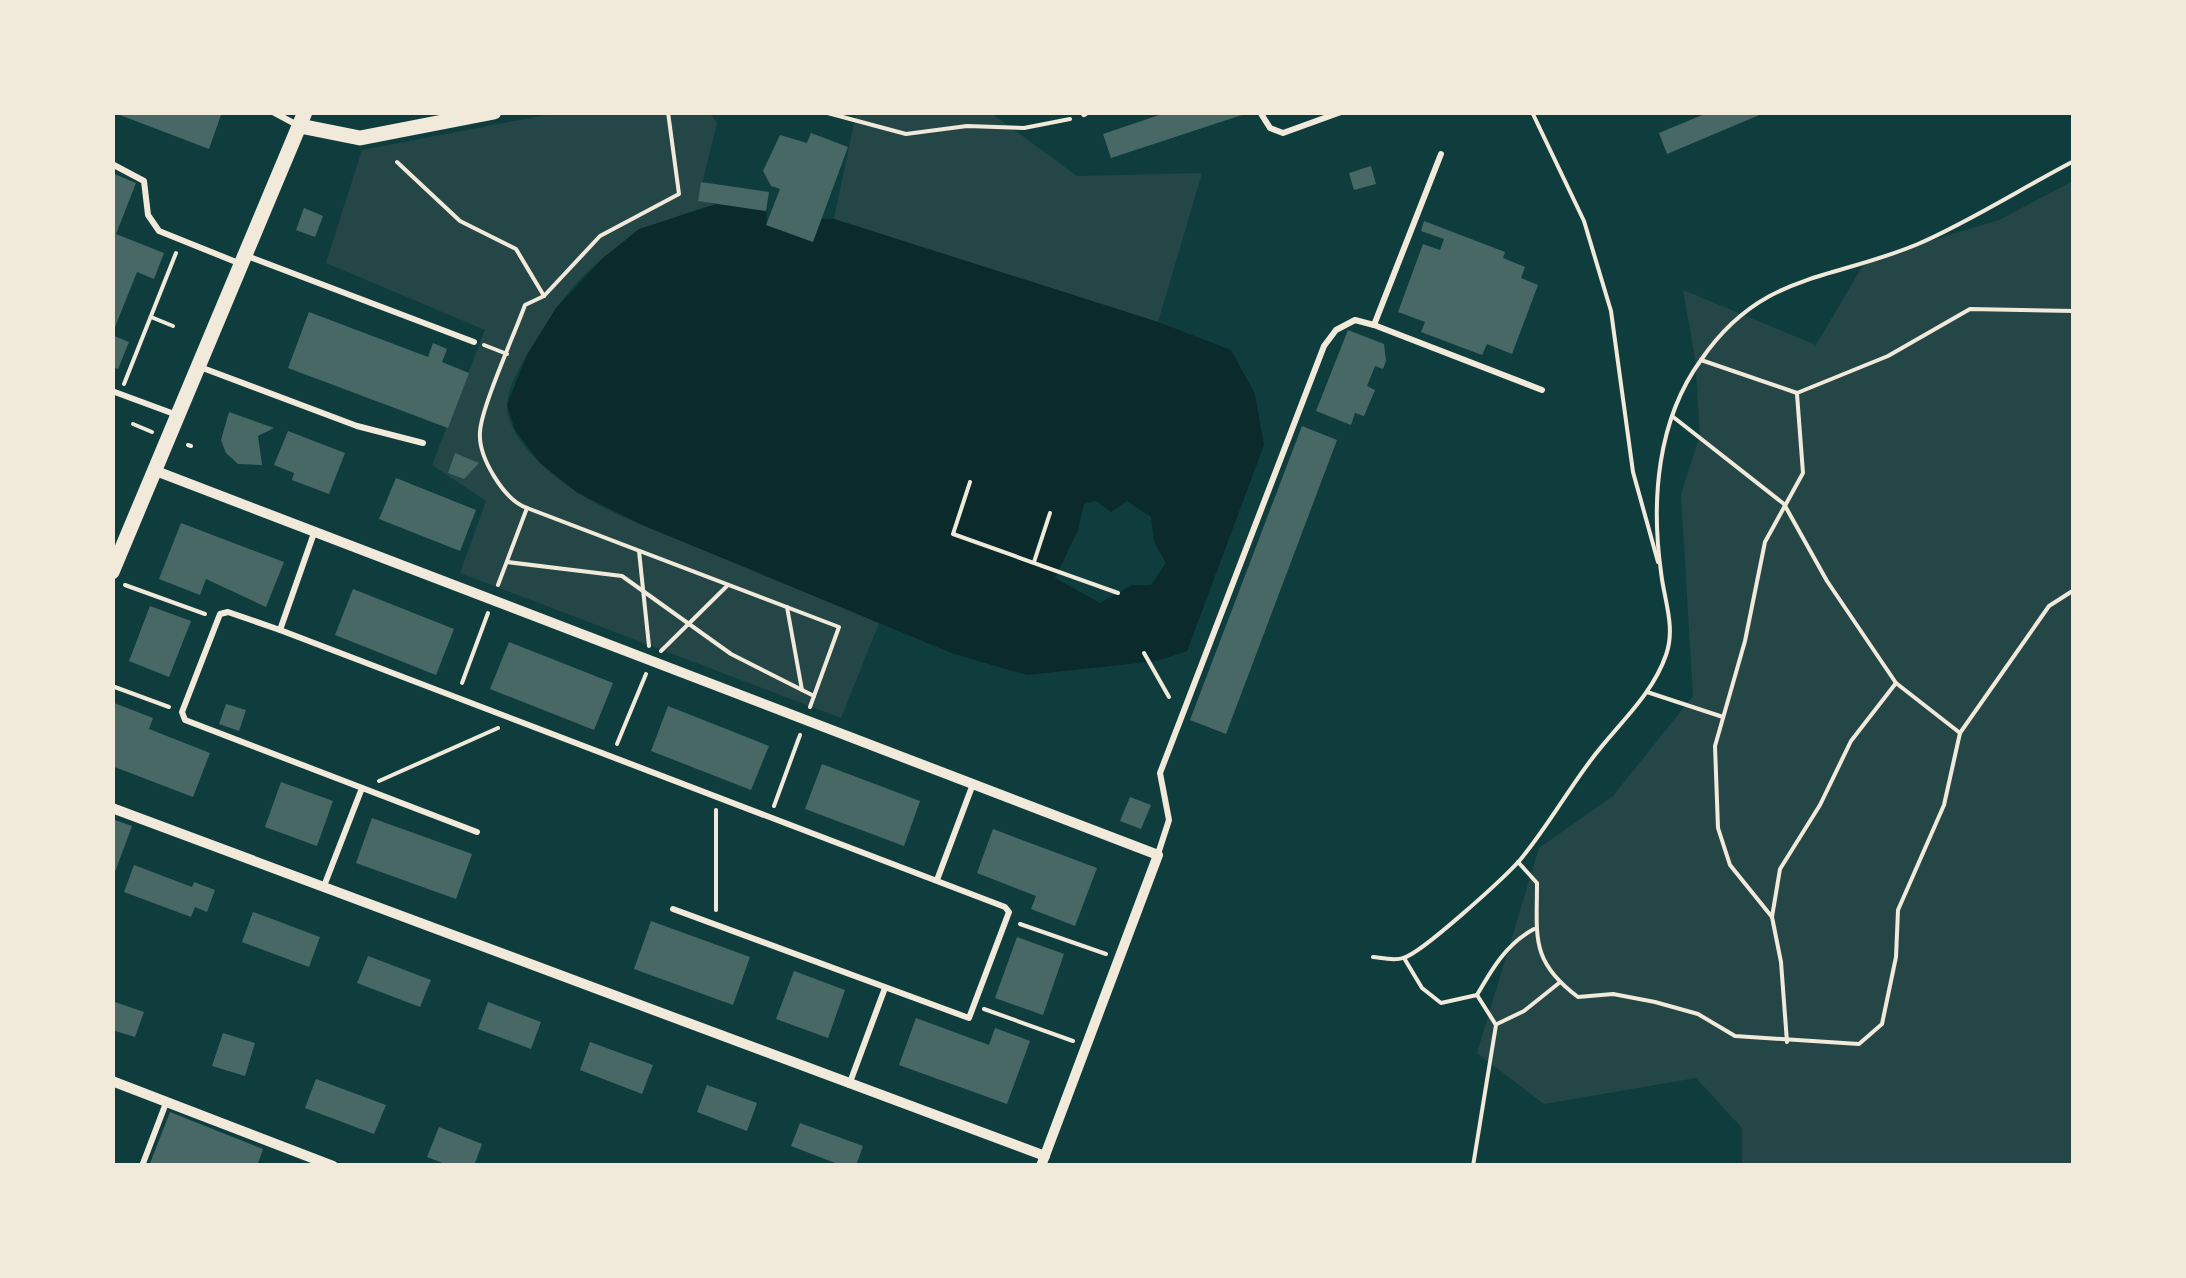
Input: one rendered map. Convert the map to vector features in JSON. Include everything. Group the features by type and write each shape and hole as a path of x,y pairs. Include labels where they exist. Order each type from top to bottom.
{"street":[{"path":"114,563 303,119 360,138 443,118 494,112"},
{"path":"112,808 1043,1161 1158,855 156,471"},
{"path":"112,1081 333,1166"}],"lane":[{"path":"273,112 303,119"},
{"path":"1260,112 1270,128 1283,133 1340,112"},
{"path":"1374,325 1441,154"},
{"path":"112,164 144,180 148,215 159,231 474,342"},
{"path":"1158,855 1169,820 1160,773 1324,346 1336,330 1355,320 1374,325 1542,390"},
{"path":"199,366 357,426 423,442"},
{"path":"117,392 179,416"},
{"path":"280,630 314,533"},
{"path":"477,832 185,720 182,712 217,619 228,612 280,630 1006,906 1006,918 975,1006 969,1018 964,1018 673,909"},
{"path":"937,880 973,784"},
{"path":"324,886 362,788"},
{"path":"849,1085 885,988"},
{"path":"142,1166 166,1102"}],"path":[{"path":"668,112 679,194 600,236 544,296 525,305 480,432 488,466 516,504 839,627 770,817"},
{"path":"824,112 906,134 967,126 1048,126 1086,113"},
{"path":"1373,958 1404,958 1518,862 1591,759 1647,692 1666,655 1671,628 1660,570 1633,472 1611,311 1584,221 1532,112"},
{"path":"1660,570 1656,506 1661,454 1688,379 1720,332 1768,292 1918,244 2074,161"},
{"path":"397,162 460,221 516,249 544,296"},
{"path":"117,392 181,240"},
{"path":"1702,360 1717,369 1797,393 1888,356 1970,309 2074,311"},
{"path":"151,317 173,326"},
{"path":"474,342 508,354"},
{"path":"1772,917 1730,865 1718,828 1715,746 1765,542 1802,472 1797,393"},
{"path":"1672,416 1784,504 1827,581 1896,683 1960,734"},
{"path":"133,424 156,433"},
{"path":"970,482 953,534 1118,594"},
{"path":"456,697 528,508"},
{"path":"1034,562 1050,513"},
{"path":"507,562 622,576 732,654 814,696"},
{"path":"651,661 728,585"},
{"path":"125,586 217,619"},
{"path":"1518,862 1537,882 1534,929 1541,960 1578,997 1613,994 1655,1002 1698,1014 1735,1036 1787,1043 1860,1044 1882,1024 1896,957 1898,910 1944,805 1960,734 2048,606 2074,590"},
{"path":"787,607 802,690"},
{"path":"1144,653 1169,697"},
{"path":"1787,1043 1781,962 1772,917 1780,869 1820,805 1852,740 1896,683"},
{"path":"112,686 182,712"},
{"path":"1647,692 1723,717"},
{"path":"362,788 516,720"},
{"path":"716,796 716,925"},
{"path":"1006,918 1107,954"},
{"path":"1477,994 1486,972 1534,929"},
{"path":"1404,958 1422,988 1441,1003 1477,994"},
{"path":"1496,1025 1524,1011 1559,982"},
{"path":"1473,1166 1496,1025 1477,994"},
{"path":"975,1006 1073,1041"}],"shaded area":[{"path":"556,113 710,113 717,123 698,200 717,204 639,234 616,248 577,283 543,329 511,386 507,405 514,431 556,476 607,509 879,623 841,718 460,573 486,501 432,465 485,330 326,263 362,150"},
{"path":"856,113 991,113 1077,176 1202,173 1158,322 834,219"},
{"path":"2073,181 2073,1165 1742,1165 1742,1128 1696,1078 1544,1104 1477,1053 1539,848 1613,796 1693,696 1681,494 1700,435 1695,358 1683,290 1816,345 1866,260 1999,220"},
{"path":"717,204 766,211 767,225 812,242 821,219 834,219 1158,322 1231,350 1255,394 1264,445 1187,651 1157,661 1027,675 954,654 640,524 578,493 540,463 515,430 507,405 527,355 556,308 603,258 639,229","holes":["1096,501 1111,512 1127,501 1151,517 1154,542 1166,563 1151,585 1132,585 1100,603 1055,578 1078,530 1084,504"]}],"building":[{"path":"112,112 222,112 209,149"},
{"path":"1168,112 1248,113 1111,158 1103,134"},
{"path":"1707,113 1764,113 1667,154 1659,133"},
{"path":"811,133 848,147 813,242 766,225 780,189 771,186 763,171 780,135 807,143"},
{"path":"1371,166 1376,184 1354,190 1349,173"},
{"path":"112,173 136,183 116,234 164,253 154,279 137,272 113,332"},
{"path":"701,182 769,192 766,211 698,201"},
{"path":"304,208 323,216 315,237 296,230"},
{"path":"1424,221 1505,252 1503,258 1525,267 1521,278 1538,285 1512,354 1487,344 1482,355 1421,332 1425,322 1398,312 1423,244 1440,250 1444,239 1421,231"},
{"path":"309,312 428,357 433,343 447,349 442,362 469,373 448,428 288,368"},
{"path":"1348,330 1384,344 1386,361 1383,369 1375,366 1367,386 1375,390 1364,416 1355,413 1351,425 1316,411"},
{"path":"112,335 129,342 118,369 112,367"},
{"path":"229,412 274,428 258,436 262,465 238,464 226,453 221,440"},
{"path":"1302,426 1337,440 1226,734 1190,720"},
{"path":"288,431 345,453 329,494 292,480 294,473 274,465"},
{"path":"455,453 479,463 464,479 448,473"},
{"path":"396,478 476,510 460,551 379,519"},
{"path":"181,523 284,562 266,607 206,579 200,595 159,579"},
{"path":"353,589 454,629 436,675 335,635"},
{"path":"150,606 191,621 169,677 129,661"},
{"path":"509,642 613,683 594,730 490,689"},
{"path":"114,703 153,718 149,729 210,753 193,797 112,766"},
{"path":"226,704 246,710 239,731 219,724"},
{"path":"668,706 769,746 751,790 651,751"},
{"path":"822,764 920,801 904,846 805,809"},
{"path":"281,782 333,801 317,846 265,827"},
{"path":"1130,797 1151,805 1141,829 1120,821"},
{"path":"372,818 472,854 456,899 356,863"},
{"path":"112,819 132,826 113,877 112,877"},
{"path":"993,829 1097,868 1075,926 1031,909 1036,896 977,873"},
{"path":"134,865 192,887 194,882 215,890 207,912 195,907 191,917 124,892"},
{"path":"253,912 320,937 309,967 242,942"},
{"path":"651,921 750,957 733,1005 634,969"},
{"path":"1017,937 1064,954 1043,1015 995,998"},
{"path":"368,956 431,980 420,1007 357,983"},
{"path":"794,971 845,990 828,1038 776,1019"},
{"path":"112,1001 144,1012 135,1037 112,1030"},
{"path":"488,1002 541,1022 531,1049 478,1029"},
{"path":"916,1018 989,1045 995,1028 1030,1041 1007,1104 899,1065"},
{"path":"223,1033 255,1043 245,1076 212,1066"},
{"path":"590,1042 653,1065 642,1094 580,1070"},
{"path":"316,1079 386,1105 374,1134 305,1108"},
{"path":"707,1085 757,1103 747,1131 697,1112"},
{"path":"170,1112 263,1149 257,1166 149,1166"},
{"path":"800,1123 863,1146 856,1166 843,1166 791,1146"},
{"path":"439,1127 482,1144 474,1166 450,1166 427,1157"}]}
